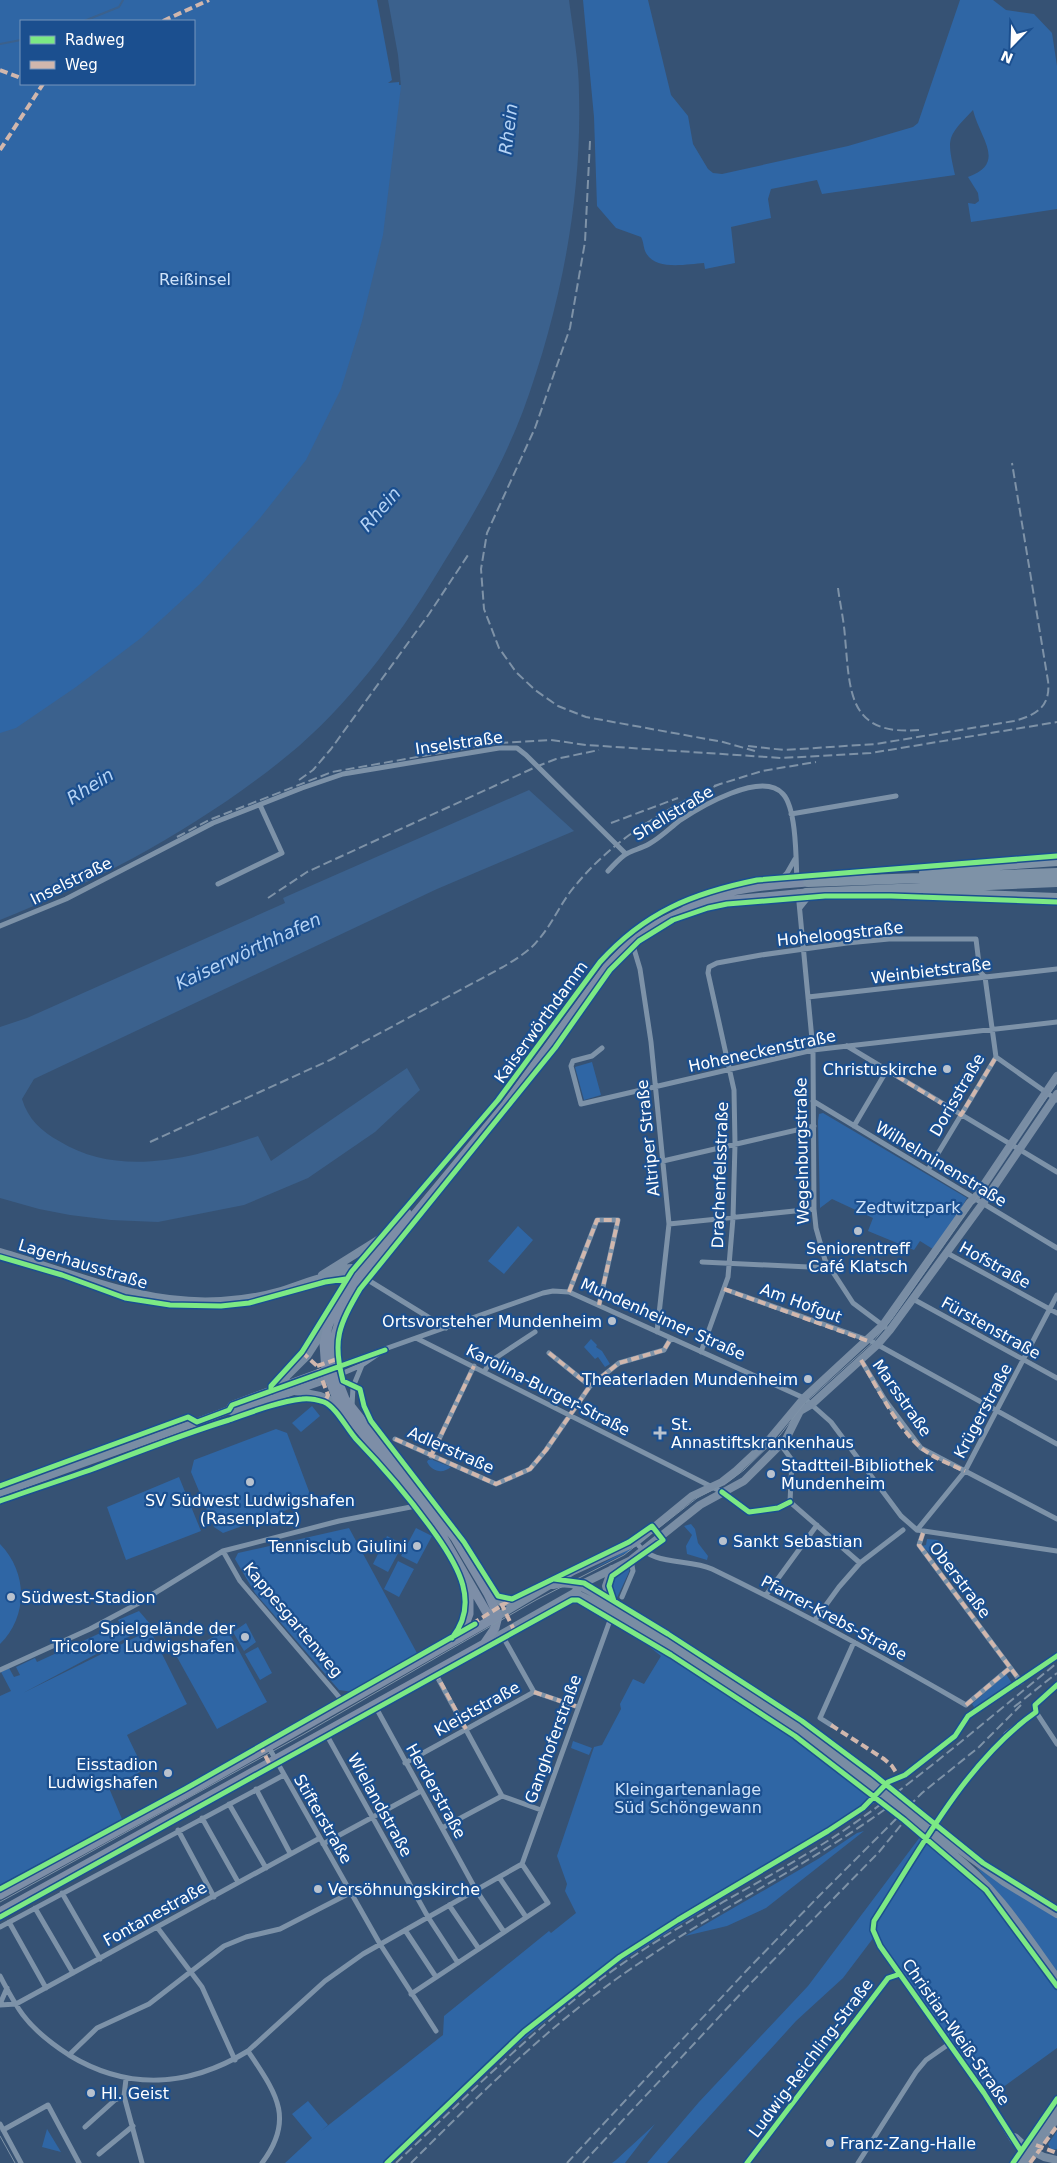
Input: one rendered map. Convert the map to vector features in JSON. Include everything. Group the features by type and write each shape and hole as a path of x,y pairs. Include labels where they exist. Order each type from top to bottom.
{"highway":[{"path":"901,879 947,869 1057,862"},
{"path":"901,879 1057,873"},
{"name":"Kaiserwörthdamm","path":"804,889 901,879"},
{"path":"877,890 1057,882"},
{"name":"Kaiserwörthdamm","path":"804,889 877,890"},
{"path":"877,890 1057,898"}],"main road":[{"name":"Kaiserwörthdamm","path":"358,1274 390,1232 501,1101 603,964 632,934 653,920 703,897 734,890 776,885 804,889"},
{"name":"Kaiserwörthdamm","path":"358,1274 506,1104 607,967 629,944 657,924 688,908 722,900 804,889"},
{"path":"0,1912 484,1644 495,1620 488,1594 455,1538 339,1404 324,1344 330,1319 358,1274"},
{"path":"358,1274 337,1327 333,1342 331,1373 353,1411 424,1504 469,1581 495,1620"},
{"path":"460,1638 469,1614 469,1581"},
{"path":"0,1895 495,1620"}],"street":[{"name":"Inselstraße","path":"0,926 66,899 214,823 342,774 511,747 517,748 532,760 626,854"},
{"name":"Shellstraße","path":"608,871 626,854 648,845 680,821 703,808 732,794 756,786 766,785 783,793 791,814 795,859 804,889"},
{"path":"791,814 896,796"},
{"path":"218,884 282,853 260,805"},
{"path":"776,885 787,873 795,859"},
{"path":"800,909 804,889"},
{"name":"Wegelnburgstraße","path":"804,889 800,909 813,1050 814,1209 823,1254 830,1268 853,1303 887,1328"},
{"name":"Hoheloogstraße","path":"709,967 717,962 804,948 889,939 976,939"},
{"name":"Dorisstraße","path":"928,1170 996,1057 985,977 980,972 976,939"},
{"name":"Altriper Straße","path":"629,944 634,949 640,969 651,1042 669,1224 657,1332"},
{"name":"Drachenfelsstraße","path":"701,1352 724,1289 729,1263 733,1218 735,1144 734,1090 708,973 709,967"},
{"name":"Weinbietstraße","path":"808,997 1057,969"},
{"name":"Hoheneckenstraße","path":"602,1048 592,1056 573,1061 571,1066 582,1104 730,1071 813,1050 1057,1022"},
{"path":"846,1045 1057,1172"},
{"path":"495,1620 521,1602 555,1585 564,1576 636,1542 692,1496 728,1478 753,1455 804,1398 869,1340 887,1328 913,1299 982,1203 1018,1148 1056,1098 996,1057"},
{"path":"854,1126 887,1070"},
{"path":"484,1644 576,1588 631,1560 700,1505 744,1481 781,1445 788,1437 798,1413 812,1404 878,1344 970,1202 975,1198 1057,1076"},
{"name":"Wilhelminenstraße","path":"813,1101 1057,1248"},
{"path":"663,1161 814,1126"},
{"path":"669,1224 814,1209"},
{"path":"569,1292 597,1220 618,1220 600,1306"},
{"path":"332,1270 390,1232"},
{"name":"Lagerhausstraße","path":"0,1252 52,1267 127,1293 169,1300 221,1301 249,1298 277,1292 311,1279 342,1274 358,1274"},
{"name":"Hofstraße","path":"946,1253 1057,1313"},
{"path":"702,1262 830,1268"},
{"path":"311,1279 342,1267 358,1274 446,1328"},
{"name":"Am Hofgut","path":"724,1289 878,1344 1057,1444"},
{"name":"Mundenheimer Straße","path":"0,1492 229,1410 234,1412 293,1391 385,1350 553,1290 569,1292 804,1398 812,1404"},
{"name":"Krügerstraße","path":"920,1532 965,1471 1057,1295"},
{"name":"Fürstenstraße","path":"913,1299 1057,1378"},
{"path":"270,1391 300,1365 330,1319"},
{"path":"484,1372 491,1360 535,1332"},
{"name":"Karolina-Burger-Straße","path":"416,1338 722,1492"},
{"path":"568,1415 590,1386 619,1363 664,1350 671,1338"},
{"name":"Mundenheimer Straße","path":"229,1410 232,1405 270,1391 362,1365 385,1350"},
{"path":"549,1353 590,1386"},
{"name":"Marsstraße","path":"861,1360 885,1400 916,1442 932,1455 1057,1519"},
{"path":"353,1411 353,1387 362,1365"},
{"path":"431,1456 474,1366"},
{"path":"293,1391 313,1394 339,1404"},
{"name":"Oberstraße","path":"812,1404 831,1422 901,1516 920,1532 918,1545 1021,1682"},
{"name":"Adlerstraße","path":"395,1438 496,1484 530,1469 546,1450 568,1415"},
{"path":"781,1445 792,1460 790,1502 860,1563"},
{"path":"0,1670 90,1630 137,1604 223,1551 330,1524 424,1504"},
{"path":"766,1595 817,1525"},
{"path":"815,1620 839,1587 860,1563 903,1530"},
{"path":"920,1532 1057,1551"},
{"name":"Pfarrer-Krebs-Straße","path":"636,1542 644,1551 658,1558 702,1565 766,1595 815,1620 966,1705 1010,1668"},
{"name":"Kappesgartenweg","path":"223,1551 240,1581 345,1704"},
{"path":"622,1597 633,1571 631,1560"},
{"path":"576,1588 580,1573 585,1566"},
{"path":"611,1604 606,1586 612,1569"},
{"path":"555,1585 576,1588 611,1604 728,1677 801,1726 953,1849 1057,1914"},
{"path":"576,1588 612,1614 724,1683 868,1780"},
{"path":"488,1594 501,1602 521,1602"},
{"path":"495,1620 512,1628"},
{"name":"Ganghoferstraße","path":"522,1864 609,1623"},
{"path":"502,1634 534,1692 578,1707"},
{"path":"831,1724 820,1718 854,1642"},
{"path":"434,1671 502,1796 541,1810"},
{"path":"1057,1685 1035,1705 1036,1712 1057,1744"},
{"name":"Kleiststraße","path":"405,1763 534,1692"},
{"name":"Herderstraße","path":"374,1704 476,1890 504,1932"},
{"path":"1006,1734 1036,1712"},
{"name":"Wielandstraße","path":"325,1732 428,1917 458,1963"},
{"name":"Stifterstraße","path":"268,1746 380,1944 436,2031"},
{"path":"0,1927 178,1830 284,1775"},
{"path":"256,1790 290,1854"},
{"path":"323,1844 421,1791"},
{"path":"442,1828 502,1796"},
{"path":"229,1804 266,1868"},
{"path":"202,1818 238,1882"},
{"path":"178,1830 214,1897"},
{"name":"Fontanestraße","path":"7,1988 0,2004 16,2004 320,1838"},
{"path":"953,1849 1005,1905 1057,1978"},
{"path":"1,1979 16,2004 41,2034 69,2055 104,2073 126,2079 154,2081 178,2079 235,2060 248,2051 332,1976 380,1944 522,1864 548,1903 411,1994"},
{"path":"499,1877 526,1918"},
{"path":"62,1893 100,1959"},
{"path":"69,2055 97,2028 149,2004 224,1946 246,1937 280,1929 350,1893"},
{"path":"450,1905 479,1949"},
{"path":"35,1908 72,1973"},
{"path":"9,1922 46,1988"},
{"path":"157,1927 202,1986 235,2060"},
{"path":"405,1930 436,1977"},
{"name":"Christian-Weiß-Straße","path":"880,1946 1010,2134 1016,2136 1028,2155"},
{"name":"Ludwig-Reichling-Straße","path":"747,2163 888,1978 900,1974"},
{"path":"858,2163 916,2072 926,2060 949,2044"},
{"path":"248,2051 273,2089 280,2116 280,2128 271,2150 262,2163"},
{"path":"126,2079 124,2096 142,2163"},
{"path":"85,2127 115,2100 124,2096"},
{"path":"21,2163 2,2127 48,2105 79,2163"},
{"path":"1028,2155 1057,2108"},
{"path":"1018,2163 1028,2155 1057,2118"},
{"path":"99,2154 133,2126"},
{"path":"1028,2155 1057,2160"},
{"path":"1028,2155 1036,2163"}],"green space":[{"name":"Reißinsel","path":"0,0 377,0 392,80 388,83 399,82 399,85 420,83 387,326 271,536 0,752"},
{"path":"583,0 648,0 671,95 688,116 693,144 708,169 713,173 722,174 848,146 913,127 918,123 960,0 993,0 1006,10 1034,14 1052,33 1057,66 1057,209 971,222 968,203 975,204 979,201 978,193 968,177 980,171 986,165 989,157 985,140 973,110 953,133 951,139 950,146 955,175 822,194 817,180 771,189 768,199 771,218 731,227 735,263 705,269 704,263 672,265 657,262 646,253 641,237 616,228 597,206 594,117"},
{"path":"592,1062 601,1095 584,1100 575,1067"},
{"name":"Zedtwitzpark","path":"823,1113 967,1198 936,1251 920,1241 914,1250 868,1231 873,1218 832,1199 820,1208 818,1121 819,1114"},
{"path":"518,1226 533,1240 504,1274 488,1261"},
{"path":"591,1339 610,1364 605,1367 598,1357 595,1359 584,1347"},
{"path":"312,1406 320,1416 301,1432 292,1423"},
{"name":"SV Südwest Ludwigshafen (Rasenplatz)","path":"276,1429 287,1433 310,1494 303,1504 223,1533 214,1527 191,1472 194,1460"},
{"path":"433,1459 451,1467 445,1471 435,1470 427,1462"},
{"path":"179,1477 201,1531 126,1560 107,1507"},
{"path":"691,1524 695,1529 698,1543 708,1556 707,1560 687,1554 686,1546 692,1535 684,1526"},
{"path":"349,1528 418,1655 353,1692 339,1690 255,1593 235,1559 238,1553"},
{"name":"Tennisclub Giulini","path":"416,1528 432,1536 417,1564 401,1556"},
{"name":"Tennisclub Giulini","path":"387,1536 403,1544 388,1572 373,1564"},
{"path":"927,1539 939,1540 933,1544 930,1553 922,1546 926,1545"},
{"name":"Südwest-Stadion","path":"0,1544 16,1568 21,1594 20,1608 16,1621 0,1644"},
{"path":"629,1549 632,1550 583,1574"},
{"name":"Tennisclub Giulini","path":"398,1561 414,1569 399,1597 384,1589"},
{"path":"630,1568 616,1600 611,1588 612,1580 615,1576"},
{"path":"139,1611 151,1625 23,1693 150,1630 187,1704 127,1735 144,1770 109,1788 122,1819 0,1885 0,1696 11,1691 1,1672 9,1668 14,1677 20,1675 16,1667 35,1658 37,1662 120,1624 118,1620"},
{"name":"Spielgelände der Tricolore Ludwigshafen","path":"246,1623 256,1642 244,1651 233,1632"},
{"path":"227,1629 267,1702 217,1729 177,1657"},
{"name":"Kleingartenanlage Süd Schöngewann","path":"636,1636 768,1720 876,1802 607,1970 485,2071 390,2163 285,2163 312,2138 292,2114 308,2101 328,2125 321,2131 443,2035 444,2016 549,1931 551,1933 576,1913 565,1891 567,1884 557,1856 594,1747 602,1745 621,1709 620,1704 633,1679 644,1684 661,1656"},
{"path":"258,1647 272,1673 260,1680 245,1654"},
{"path":"1006,1674 1013,1685 976,1710 972,1704"},
{"path":"573,1741 592,1748 589,1755 571,1748"},
{"path":"864,1831 766,1908 727,1926 685,1936 818,1859 857,1833"},
{"path":"920,1837 966,1873 991,1898 1057,1990 1057,2048 991,2096 880,1942 874,1937 843,1978 796,2021 667,2163 647,2163 699,2102 808,1986"},
{"path":"976,1867 1057,1917 1057,1973 1010,1907"},
{"path":"655,2124 625,2163 612,2163 616,2160"},
{"path":"47,2129 61,2152 42,2147"},
{"path":"1057,2131 1057,2149 1051,2150 1048,2144"}],"water":[{"name":"Rhein","path":"388,0 569,0 579,82 577,174 572,215 558,295 548,334 515,431 477,507 413,612 379,660 321,726 266,773 231,798 157,845 79,886 0,920 0,733 16,728 76,687 141,638 200,584 260,518 306,460 341,389 362,321 383,235 401,86 398,55"},
{"name":"Kaiserwörthhafen","path":"529,790 574,831 437,889 34,1079 22,1099 28,1113 46,1133 82,1153 132,1162 158,1161 209,1151 258,1136 271,1161 407,1068 420,1090 375,1132 308,1178 244,1205 158,1222 111,1220 70,1215 0,1198 0,1027 27,1018 285,903 283,898"}],"waterway":[{"path":"86,20 119,7 123,0"},
{"path":"0,44 20,40"}],"tram line":[{"path":"0,1902 304,1734 536,1600 624,1555 697,1498 728,1482 744,1470 780,1435 804,1404 873,1342 892,1319 1057,1083"},
{"path":"0,2136 15,2163"}],"railway":[{"path":"590,141 585,242 570,328 535,428 487,533 481,569 484,609 499,648 516,672 535,690 558,706 586,717 723,742 755,751"},
{"path":"748,746 784,750 876,744 1014,721 1029,716 1041,708 1047,697 1048,681 1012,463"},
{"path":"299,780 313,770 331,749 429,614 470,552"},
{"path":"838,588 849,676 857,706 866,718 878,726 896,730 919,730"},
{"path":"177,837 209,820 332,772 497,743 551,740 586,745 782,758 871,753 1057,722"},
{"path":"268,898 307,872 538,766 556,759 599,750"},
{"path":"714,786 762,771 816,762"},
{"path":"150,1142 330,1060 513,961 527,951 544,933 570,892 590,869 623,839 660,814 720,784"},
{"path":"611,823 678,798"},
{"path":"396,2163 522,2045 601,1979 659,1940 840,1833 923,1772 1057,1663"},
{"path":"1014,1707 1057,1673"},
{"path":"567,2163 748,1969 819,1896 922,1793 979,1747 1021,1705"},
{"path":"411,2163 520,2058 607,1986 671,1942 838,1841 903,1796"},
{"path":"583,2163 746,1988 879,1852 915,1808"}],"marked path":[{"path":"165,20 209,0"},
{"path":"0,70 20,78"},
{"path":"0,150 42,85"},
{"path":"887,1070 961,1115 996,1057"},
{"path":"569,1292 597,1220 618,1220 599,1305"},
{"path":"724,1289 868,1341"},
{"path":"395,1439 496,1484 530,1469 546,1450 590,1386 619,1363 664,1350 671,1338"},
{"path":"302,1352 317,1366 328,1395 325,1402"},
{"path":"549,1353 590,1386"},
{"path":"317,1366 337,1359"},
{"path":"861,1360 888,1406 911,1438 930,1454 965,1471"},
{"path":"431,1456 474,1366"},
{"path":"923,1533 919,1545 1021,1682"},
{"path":"472,1624 512,1599"},
{"path":"501,1603 515,1632"},
{"path":"966,1705 1010,1668"},
{"path":"435,1672 466,1729"},
{"path":"534,1692 578,1707"},
{"path":"831,1725 884,1759 892,1766 899,1777"},
{"path":"260,1745 271,1767"},
{"path":"1030,2163 1057,2126"},
{"path":"1036,2145 1057,2153"}],"cycle path":[{"path":"271,1391 271,1386 302,1352 352,1271 498,1100 600,962 635,930 671,907 691,898 757,880 1057,856"},
{"path":"614,1601 609,1586 612,1576 663,1540 652,1526 629,1542 512,1599 498,1596 464,1542 371,1421 364,1406 360,1389 343,1381 338,1343 342,1323 360,1289 555,1048 610,970 639,941 673,920 708,908 727,904 825,896 891,896 1057,902"},
{"path":"0,1257 62,1275 125,1298 170,1305 221,1306 249,1303 325,1282 346,1279"},
{"path":"0,1486 188,1417 197,1422 229,1410 232,1405 385,1350"},
{"path":"0,1501 178,1437 283,1402 302,1399 322,1401 333,1408 356,1439 398,1486 427,1522 452,1559 463,1585 465,1598 464,1612 460,1625 452,1638"},
{"path":"722,1492 749,1512 778,1508 790,1502"},
{"path":"554,1579 584,1583 668,1634 802,1721 873,1774 983,1863 1057,1909"},
{"path":"0,1917 572,1600 578,1600 671,1655 795,1736 904,1820 986,1890 1057,1986"},
{"path":"0,1889 185,1789 475,1624"},
{"path":"387,2163 524,2032 620,1957 863,1808 888,1782 905,1775 955,1736 968,1716 1057,1656"},
{"path":"1021,2151 984,2093 880,1946 873,1930 874,1921 946,1808 966,1781 1011,1732 1036,1712 1035,1705 1057,1685"},
{"path":"747,2163 888,1978 900,1974"},
{"path":"1013,2163 1057,2099"}],"place":[{"name":"Christuskirche","path":"947,1069"},
{"name":"Seniorentreff Café Klatsch","path":"858,1231"},
{"name":"Ortsvorsteher Mundenheim","path":"612,1321"},
{"name":"Theaterladen Mundenheim","path":"808,1379"},
{"name":"St. Annastiftskrankenhaus","path":"660,1433"},
{"name":"Stadtteil-Bibliothek Mundenheim","path":"771,1474"},
{"name":"SV Südwest Ludwigshafen (Rasenplatz)","path":"250,1482"},
{"name":"Sankt Sebastian","path":"723,1541"},
{"name":"Tennisclub Giulini","path":"417,1546"},
{"name":"Südwest-Stadion","path":"11,1597"},
{"name":"Spielgelände der Tricolore Ludwigshafen","path":"245,1637"},
{"name":"Eisstadion Ludwigshafen","path":"168,1773"},
{"name":"Versöhnungskirche","path":"318,1889"},
{"name":"Hl. Geist","path":"91,2093"},
{"name":"Franz-Zang-Halle","path":"830,2143"}]}
